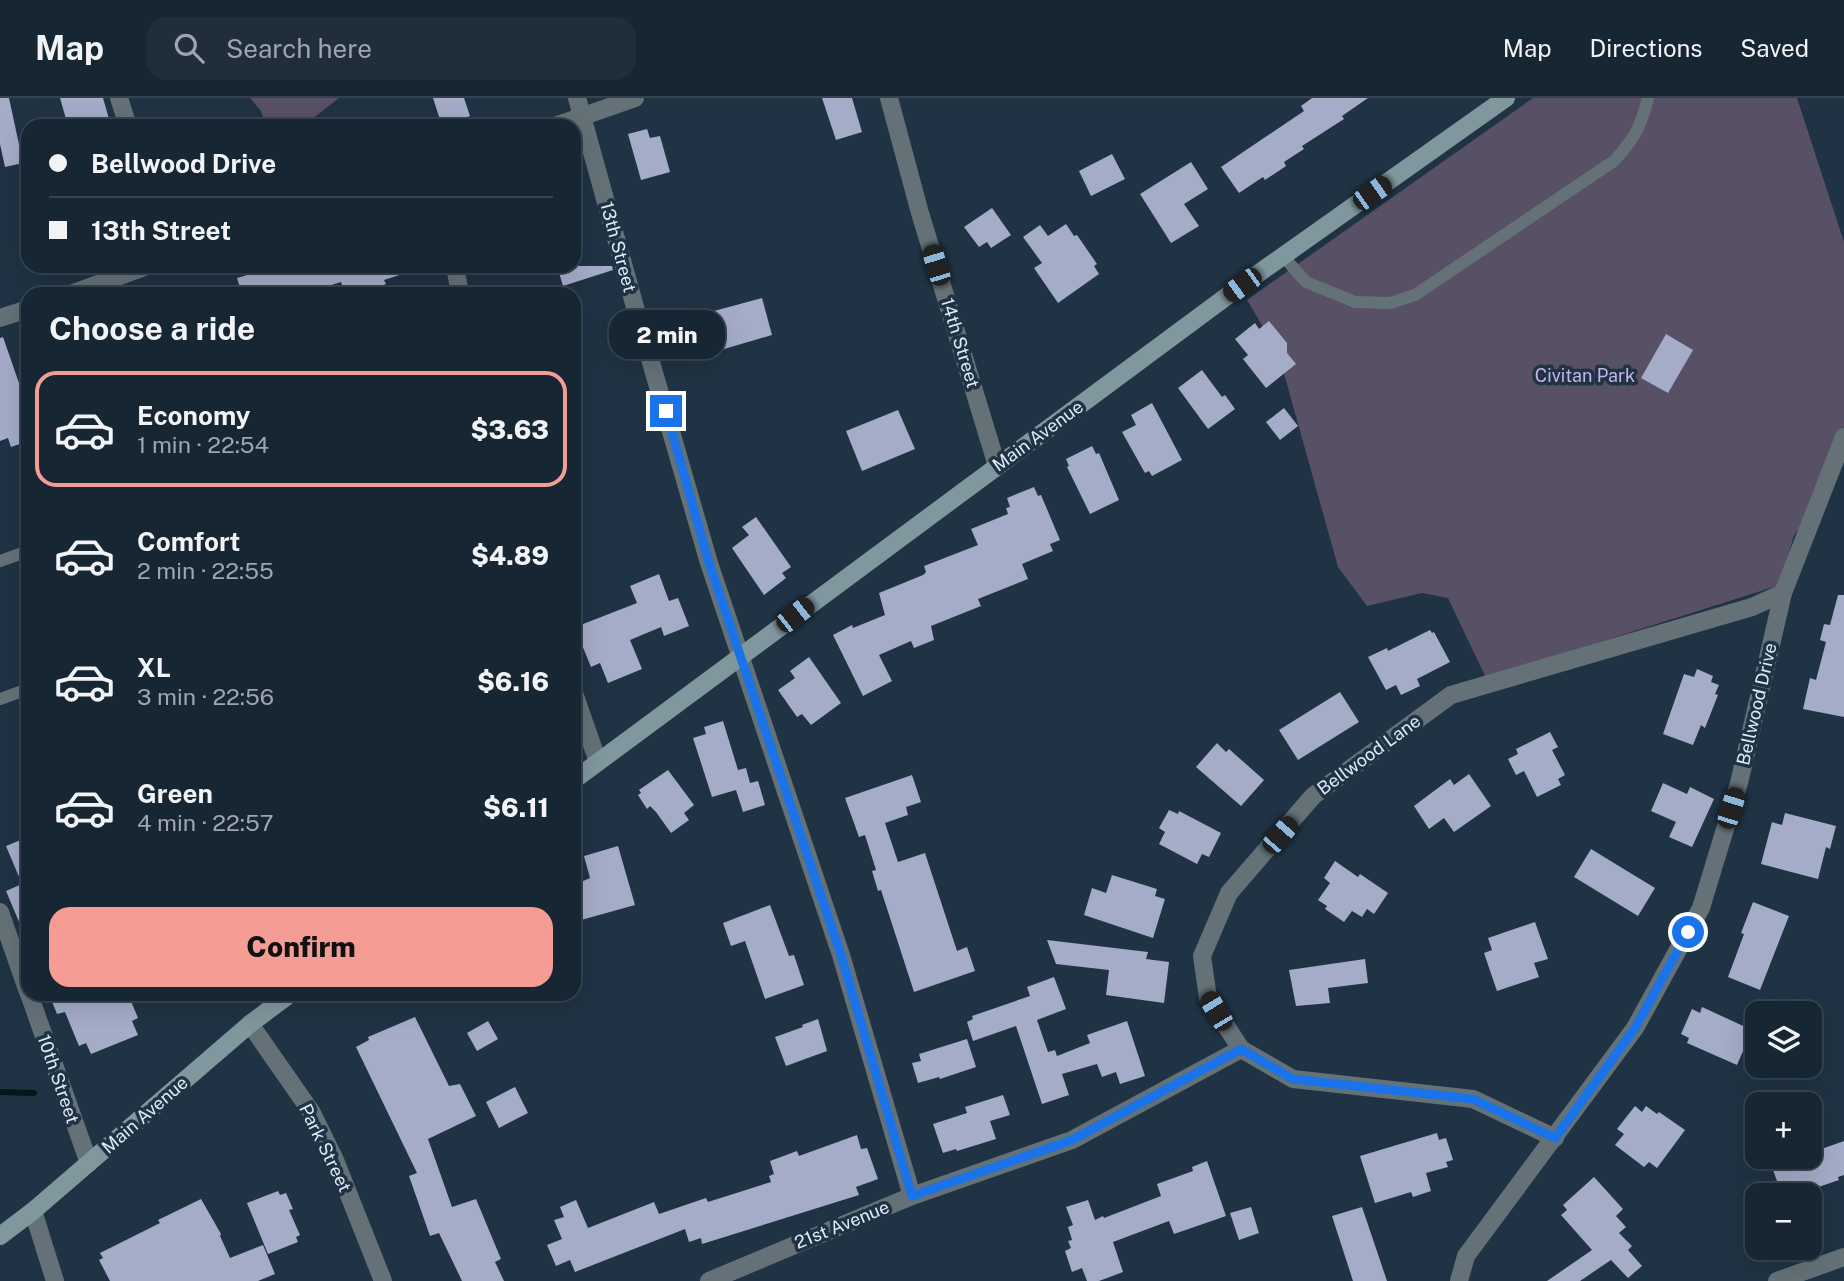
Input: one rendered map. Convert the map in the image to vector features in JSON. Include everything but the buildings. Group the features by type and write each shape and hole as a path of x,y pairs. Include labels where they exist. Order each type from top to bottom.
{"main road":[{"name":"Main Avenue","path":"581,775 1283,256 1506,98"},
{"name":"Main Avenue","path":"0,1236 281,1001"}],"street":[{"path":"120,98 126,119"},
{"name":"13th Street","path":"577,98 709,563 841,955 912,1196"},
{"path":"577,119 635,98"},
{"name":"14th Street","path":"889,98 920,213 997,466"},
{"path":"90,287 128,273"},
{"path":"0,318 21,311"},
{"name":"Bellwood Drive","path":"1459,1281 1466,1256 1635,1028 1701,908 1739,783 1783,593 1844,438"},
{"name":"Bellwood Lane","path":"1555,1138 1473,1099 1293,1079 1241,1049 1208,998 1202,956 1229,893 1313,796 1451,695 1752,607 1783,593"},
{"path":"581,712 598,762"},
{"name":"10th Street","path":"0,912 21,973"},
{"name":"10th Street","path":"31,1001 89,1163"},
{"name":"Park Street","path":"250,1024 312,1113 335,1160 383,1281"},
{"name":"21st Avenue","path":"709,1281 912,1196 1072,1140 1241,1049"},
{"path":"33,1211 55,1281"},
{"path":"1777,1281 1844,1257"}],"lane":[{"path":"1283,256 1306,282 1354,302 1390,303 1415,295 1614,161 1633,141 1641,124 1647,98"},
{"path":"0,561 21,554"},
{"path":"0,699 21,692"}],"green space":[{"path":"250,98 339,98 312,119 264,119 261,111"},
{"name":"Civitan Park","path":"1533,98 1797,98 1844,242 1844,433 1811,514 1794,535 1780,585 1486,678 1448,598 1422,593 1367,606 1338,567 1278,352 1247,300"}],"waterway":[{"path":"0,1092 34,1093"}],"route":[{"path":"666,411 709,563 841,955 912,1196 1072,1140 1241,1049 1293,1079 1473,1099 1555,1138 1635,1028 1688,932"}]}
